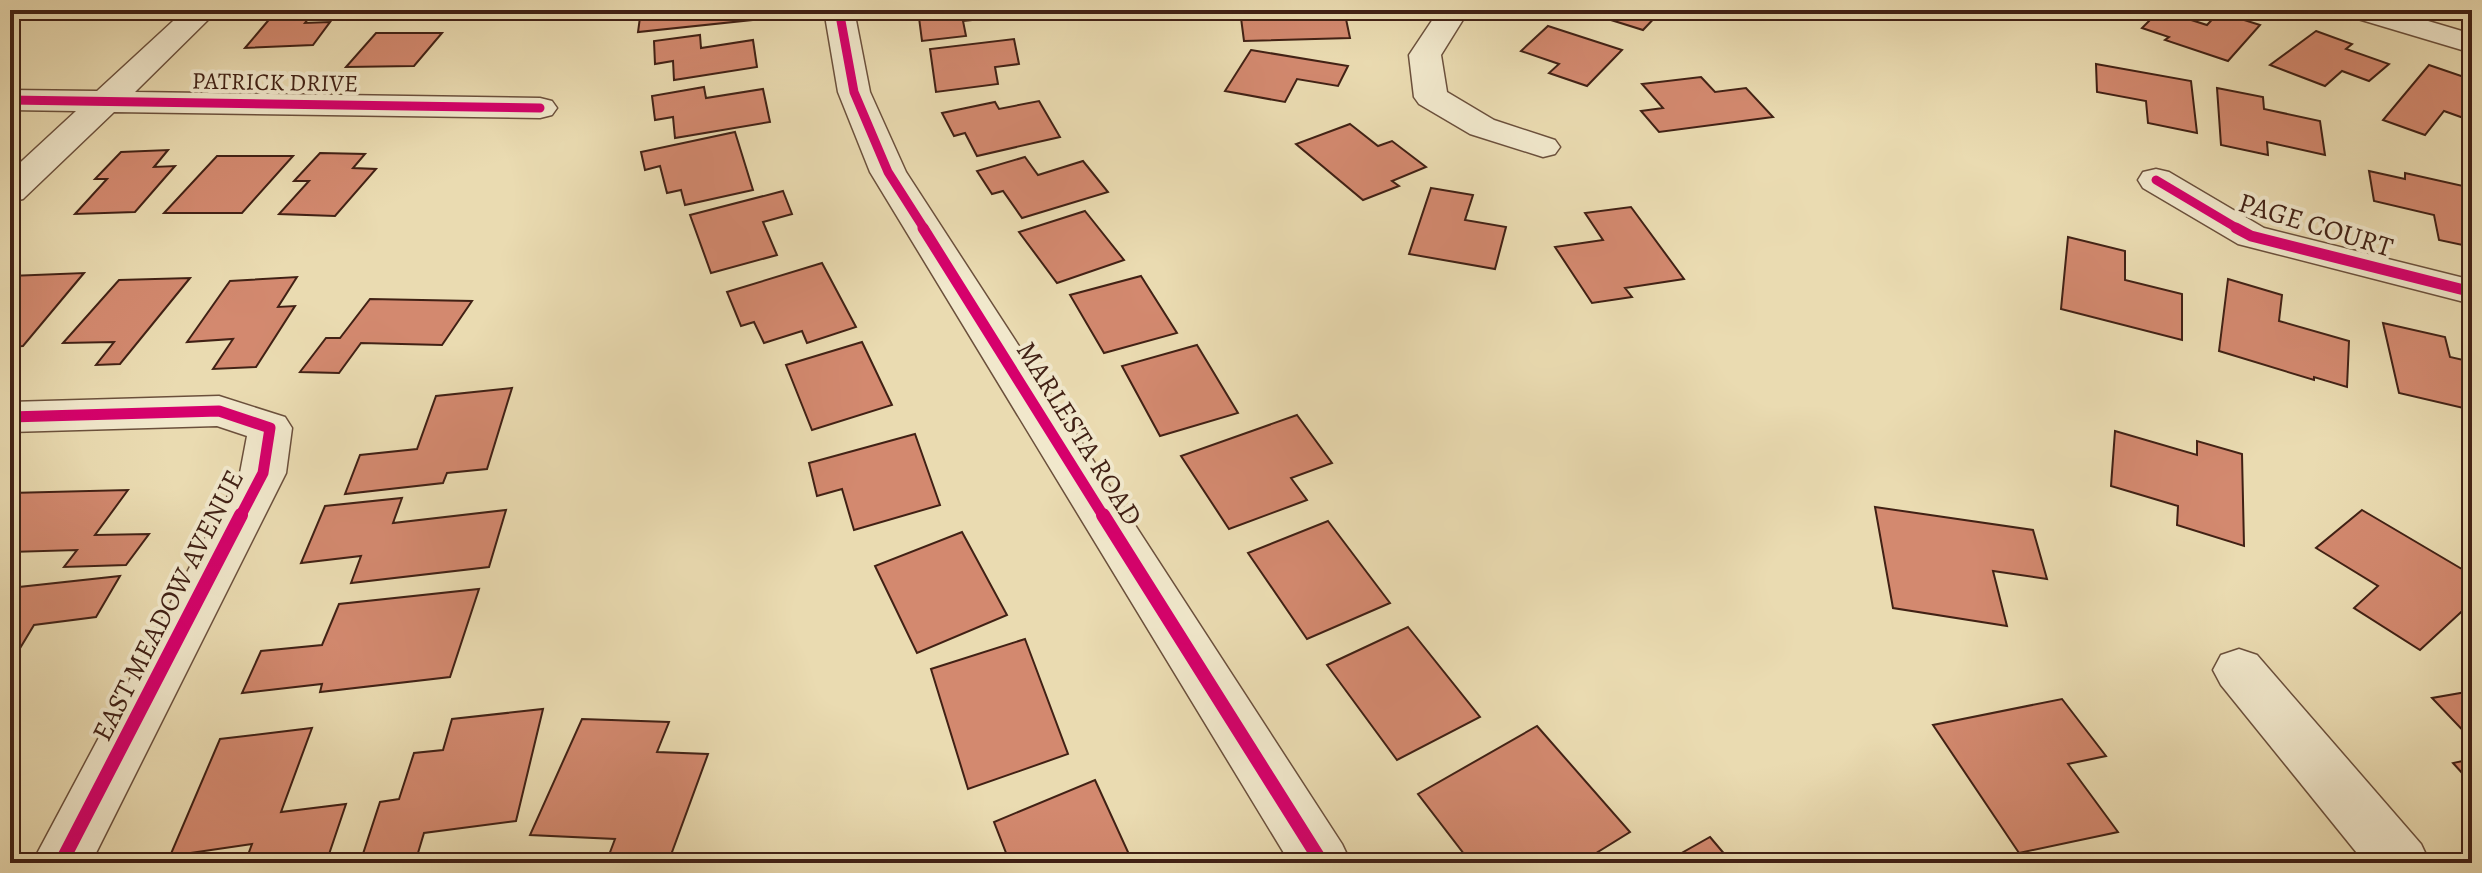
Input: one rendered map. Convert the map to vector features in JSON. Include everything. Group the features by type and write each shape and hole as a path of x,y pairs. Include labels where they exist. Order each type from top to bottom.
{"street":[{"path":"10,191 203,10"},
{"name":"MARLESTA ROAD","path":"839,10 854,92 888,172 1322,863"},
{"path":"1454,10 1425,55 1431,97 1482,127 1543,147"},
{"path":"2359,10 2472,44"},
{"name":"PATRICK DRIVE","path":"10,100 540,108"},
{"name":"PAGE COURT","path":"2156,180 2251,236 2472,292"},
{"name":"EAST MEADOW AVENUE","path":"10,417 219,411 270,428 263,473 61,863"},
{"path":"2239,670 2401,863"}],"building":[{"path":"641,10 752,10 752,20 638,32"},
{"path":"918,10 999,10 1001,17 963,21 966,36 922,41"},
{"path":"1278,10 1323,10 1325,20 1346,19 1350,38 1244,41 1241,18 1279,17"},
{"path":"1579,10 1662,10 1643,30"},
{"path":"2160,10 2207,25 2219,12 2260,25 2228,61 2165,40 2169,37 2142,28"},
{"path":"312,14 305,23 330,22 313,45 245,48 272,16"},
{"path":"1548,26 1622,50 1587,86 1549,73 1559,64 1521,51"},
{"path":"2316,31 2352,44 2346,49 2389,64 2369,81 2342,71 2325,86 2270,65"},
{"path":"376,33 442,33 414,66 346,67"},
{"path":"700,35 701,48 753,40 757,67 674,80 673,61 655,64 654,41"},
{"path":"1014,39 1019,64 995,67 998,84 936,92 930,49"},
{"path":"1251,50 1348,66 1338,86 1297,79 1285,102 1225,91"},
{"path":"2096,64 2191,81 2197,133 2148,123 2146,101 2097,92"},
{"path":"2429,65 2470,79 2464,87 2472,90 2472,121 2444,111 2425,135 2383,120"},
{"path":"1701,77 1715,92 1746,88 1773,117 1659,132 1641,111 1663,108 1642,84"},
{"path":"704,87 706,98 763,89 770,122 675,138 673,117 655,120 652,96"},
{"path":"2217,88 2263,97 2264,109 2320,121 2325,155 2267,142 2268,155 2221,145"},
{"path":"1039,101 1060,137 977,156 965,133 954,136 942,113 995,102 999,109"},
{"path":"1350,124 1378,146 1392,141 1426,167 1392,181 1399,186 1363,200 1296,144"},
{"path":"735,132 753,190 685,205 681,190 667,193 660,166 645,170 641,152"},
{"path":"168,150 154,167 175,166 135,212 75,214 107,179 95,179 121,152"},
{"path":"320,153 365,154 353,168 376,169 335,216 279,214 309,181 294,181"},
{"path":"217,156 293,156 242,213 164,213"},
{"path":"1025,157 1038,175 1083,161 1108,192 1022,218 1003,191 992,194 977,171"},
{"path":"2369,171 2405,179 2405,173 2472,188 2472,247 2439,240 2434,215 2374,201"},
{"path":"1431,188 1473,195 1465,220 1506,227 1495,269 1409,254"},
{"path":"783,191 792,214 763,222 777,255 711,273 690,215"},
{"path":"1631,207 1684,279 1625,288 1632,297 1592,303 1555,247 1603,240 1585,213"},
{"path":"1085,211 1124,260 1057,283 1019,232"},
{"path":"2068,237 2125,251 2125,280 2182,294 2182,340 2061,309"},
{"path":"822,263 856,327 807,343 802,331 764,343 754,322 741,326 727,292"},
{"path":"84,273 23,346 10,347 10,276"},
{"path":"1141,276 1177,333 1104,353 1070,295"},
{"path":"297,277 278,307 295,306 256,367 213,369 233,339 187,342 230,281"},
{"path":"190,278 120,364 96,365 114,342 63,343 119,280"},
{"path":"2228,279 2282,295 2279,321 2349,341 2347,387 2219,351"},
{"path":"370,299 472,301 442,345 361,343 339,373 300,372 326,338 340,338"},
{"path":"2383,323 2445,337 2450,357 2472,362 2472,410 2399,393"},
{"path":"862,342 892,405 812,430 786,365"},
{"path":"1197,345 1238,413 1160,436 1122,366"},
{"path":"512,388 487,469 447,473 443,483 345,494 360,455 417,449 436,396"},
{"path":"1297,415 1332,463 1291,478 1307,500 1229,529 1181,456"},
{"path":"2115,431 2197,455 2197,441 2242,454 2244,546 2177,525 2178,506 2111,486"},
{"path":"915,434 940,505 854,530 842,489 817,496 809,463"},
{"path":"128,490 95,535 149,534 126,565 64,567 77,550 10,552 10,493"},
{"path":"402,498 393,523 506,510 489,567 351,583 361,556 301,563 325,506"},
{"path":"1875,507 2033,530 2047,579 1993,571 2007,626 1893,608"},
{"path":"2362,510 2472,575 2472,602 2420,650 2354,608 2378,586 2316,548"},
{"path":"1328,521 1390,603 1307,639 1248,553"},
{"path":"962,532 1007,615 917,653 875,566"},
{"path":"120,576 96,617 34,625 10,665 10,599 19,587"},
{"path":"479,589 450,677 320,692 322,684 242,693 261,651 322,645 339,604"},
{"path":"1408,627 1480,717 1397,760 1327,665"},
{"path":"1025,639 1068,754 968,789 931,669"},
{"path":"2472,691 2472,740 2432,698"},
{"path":"2062,699 2106,756 2068,764 2118,832 2019,853 1933,725"},
{"path":"543,709 516,821 424,833 415,863 360,863 380,802 399,799 414,753 443,750 452,719"},
{"path":"582,719 669,722 657,752 708,754 668,863 606,863 615,839 530,835"},
{"path":"1537,726 1630,832 1580,863 1471,863 1418,794"},
{"path":"312,728 281,812 346,804 326,863 245,863 252,844 170,856 220,739"},
{"path":"2472,759 2472,784 2453,763"},
{"path":"1095,780 1133,863 1010,863 994,822"},
{"path":"1710,837 1732,863 1664,863"}],"cycle path":[{"path":"839,10 854,92 888,172 1322,863"},
{"path":"10,100 540,108"},
{"path":"2156,180 2251,236 2472,292"},
{"path":"10,417 219,411 270,428 263,473 61,863"}]}
